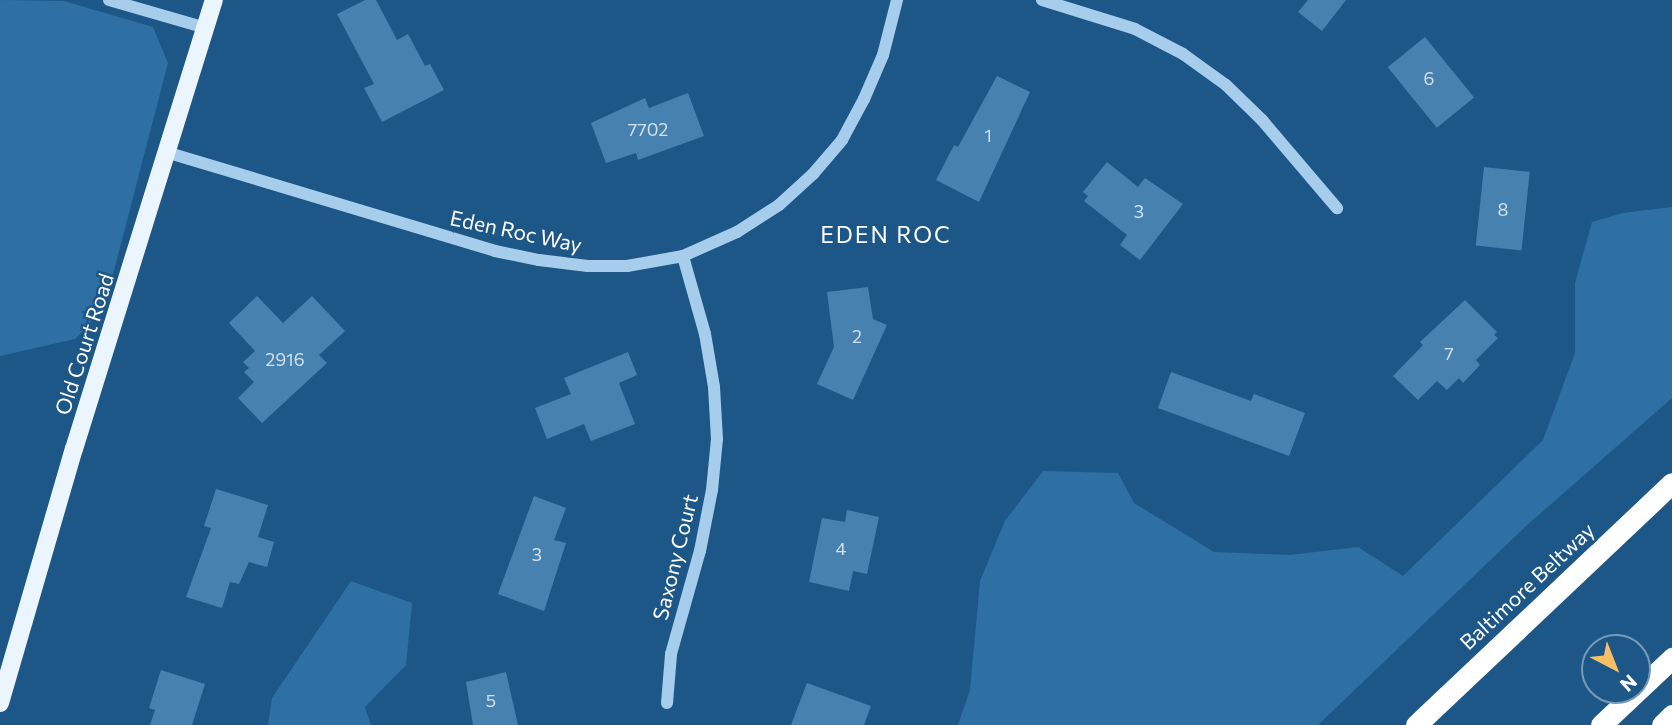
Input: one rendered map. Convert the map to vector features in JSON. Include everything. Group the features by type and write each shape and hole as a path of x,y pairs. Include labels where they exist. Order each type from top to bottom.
{"highway":[{"name":"Baltimore Beltway","path":"1416,725 1672,482"},
{"path":"1601,725 1672,657"},
{"path":"1662,725 1672,715"}],"main road":[{"name":"Old Court Road","path":"1,699 74,449 215,0"}],"street":[{"path":"109,0 206,28"},
{"name":"Eden Roc Way","path":"169,153 495,251 539,260 588,266 627,266 683,256 737,232 779,205 813,174 842,140 883,55 897,0"},
{"path":"1042,0 1135,29 1183,54 1226,85 1262,120 1337,208"},
{"name":"Saxony Court","path":"667,703 671,654 700,551 712,490 717,439 714,387 705,334 683,256"}],"shaded area":[{"path":"0,0 64,1 153,27 168,63 104,309 75,339 0,356"},
{"path":"1672,207 1672,398 1526,526 1318,725 958,725 970,690 980,581 1005,521 1043,471 1118,473 1134,503 1214,552 1290,555 1358,547 1403,576 1543,440 1575,353 1575,283 1592,222 1623,213"},
{"path":"351,581 412,603 406,665 365,707 371,725 268,725 272,698"}],"building":[{"path":"365,0 376,0 397,40 408,34 425,66 430,64 444,90 382,122 364,88 374,84 337,14"},
{"path":"1308,0 1346,0 1322,31 1298,12"},
{"path":"1425,37 1474,98 1437,128 1388,67"},
{"path":"997,76 1030,92 979,202 936,180 954,145 958,147"},
{"path":"688,93 704,136 638,160 636,153 606,163 591,123 645,98 649,108"},
{"path":"1107,162 1138,187 1145,178 1183,204 1140,260 1120,245 1127,235 1084,201 1088,196 1083,192"},
{"path":"1484,167 1530,172 1521,250 1476,246"},
{"path":"868,287 873,319 887,325 853,400 817,384 834,347 827,292"},
{"path":"257,296 283,323 312,296 345,331 319,355 327,363 262,423 238,398 254,382 244,372 249,368 243,362 255,351 229,323"},
{"path":"1465,300 1497,332 1494,335 1498,338 1476,360 1480,365 1463,383 1459,378 1447,390 1437,381 1418,400 1393,376 1423,345 1420,342"},
{"path":"628,352 637,375 619,383 635,424 591,441 584,424 547,439 535,408 571,394 564,378"},
{"path":"1171,372 1251,401 1254,394 1305,413 1289,456 1158,408"},
{"path":"216,489 268,505 258,537 274,542 267,567 249,562 239,584 230,582 222,608 186,597 211,528 204,526"},
{"path":"534,496 566,508 554,540 566,543 544,611 498,594"},
{"path":"847,510 879,517 867,574 853,571 849,591 809,582 822,518 845,522"},
{"path":"161,670 205,684 192,725 150,725 155,710 149,708"},
{"path":"506,672 518,725 473,725 466,682"},
{"path":"807,683 871,706 864,725 791,725"}],"district":[{"name":"EDEN ROC","path":"886,234"}]}
